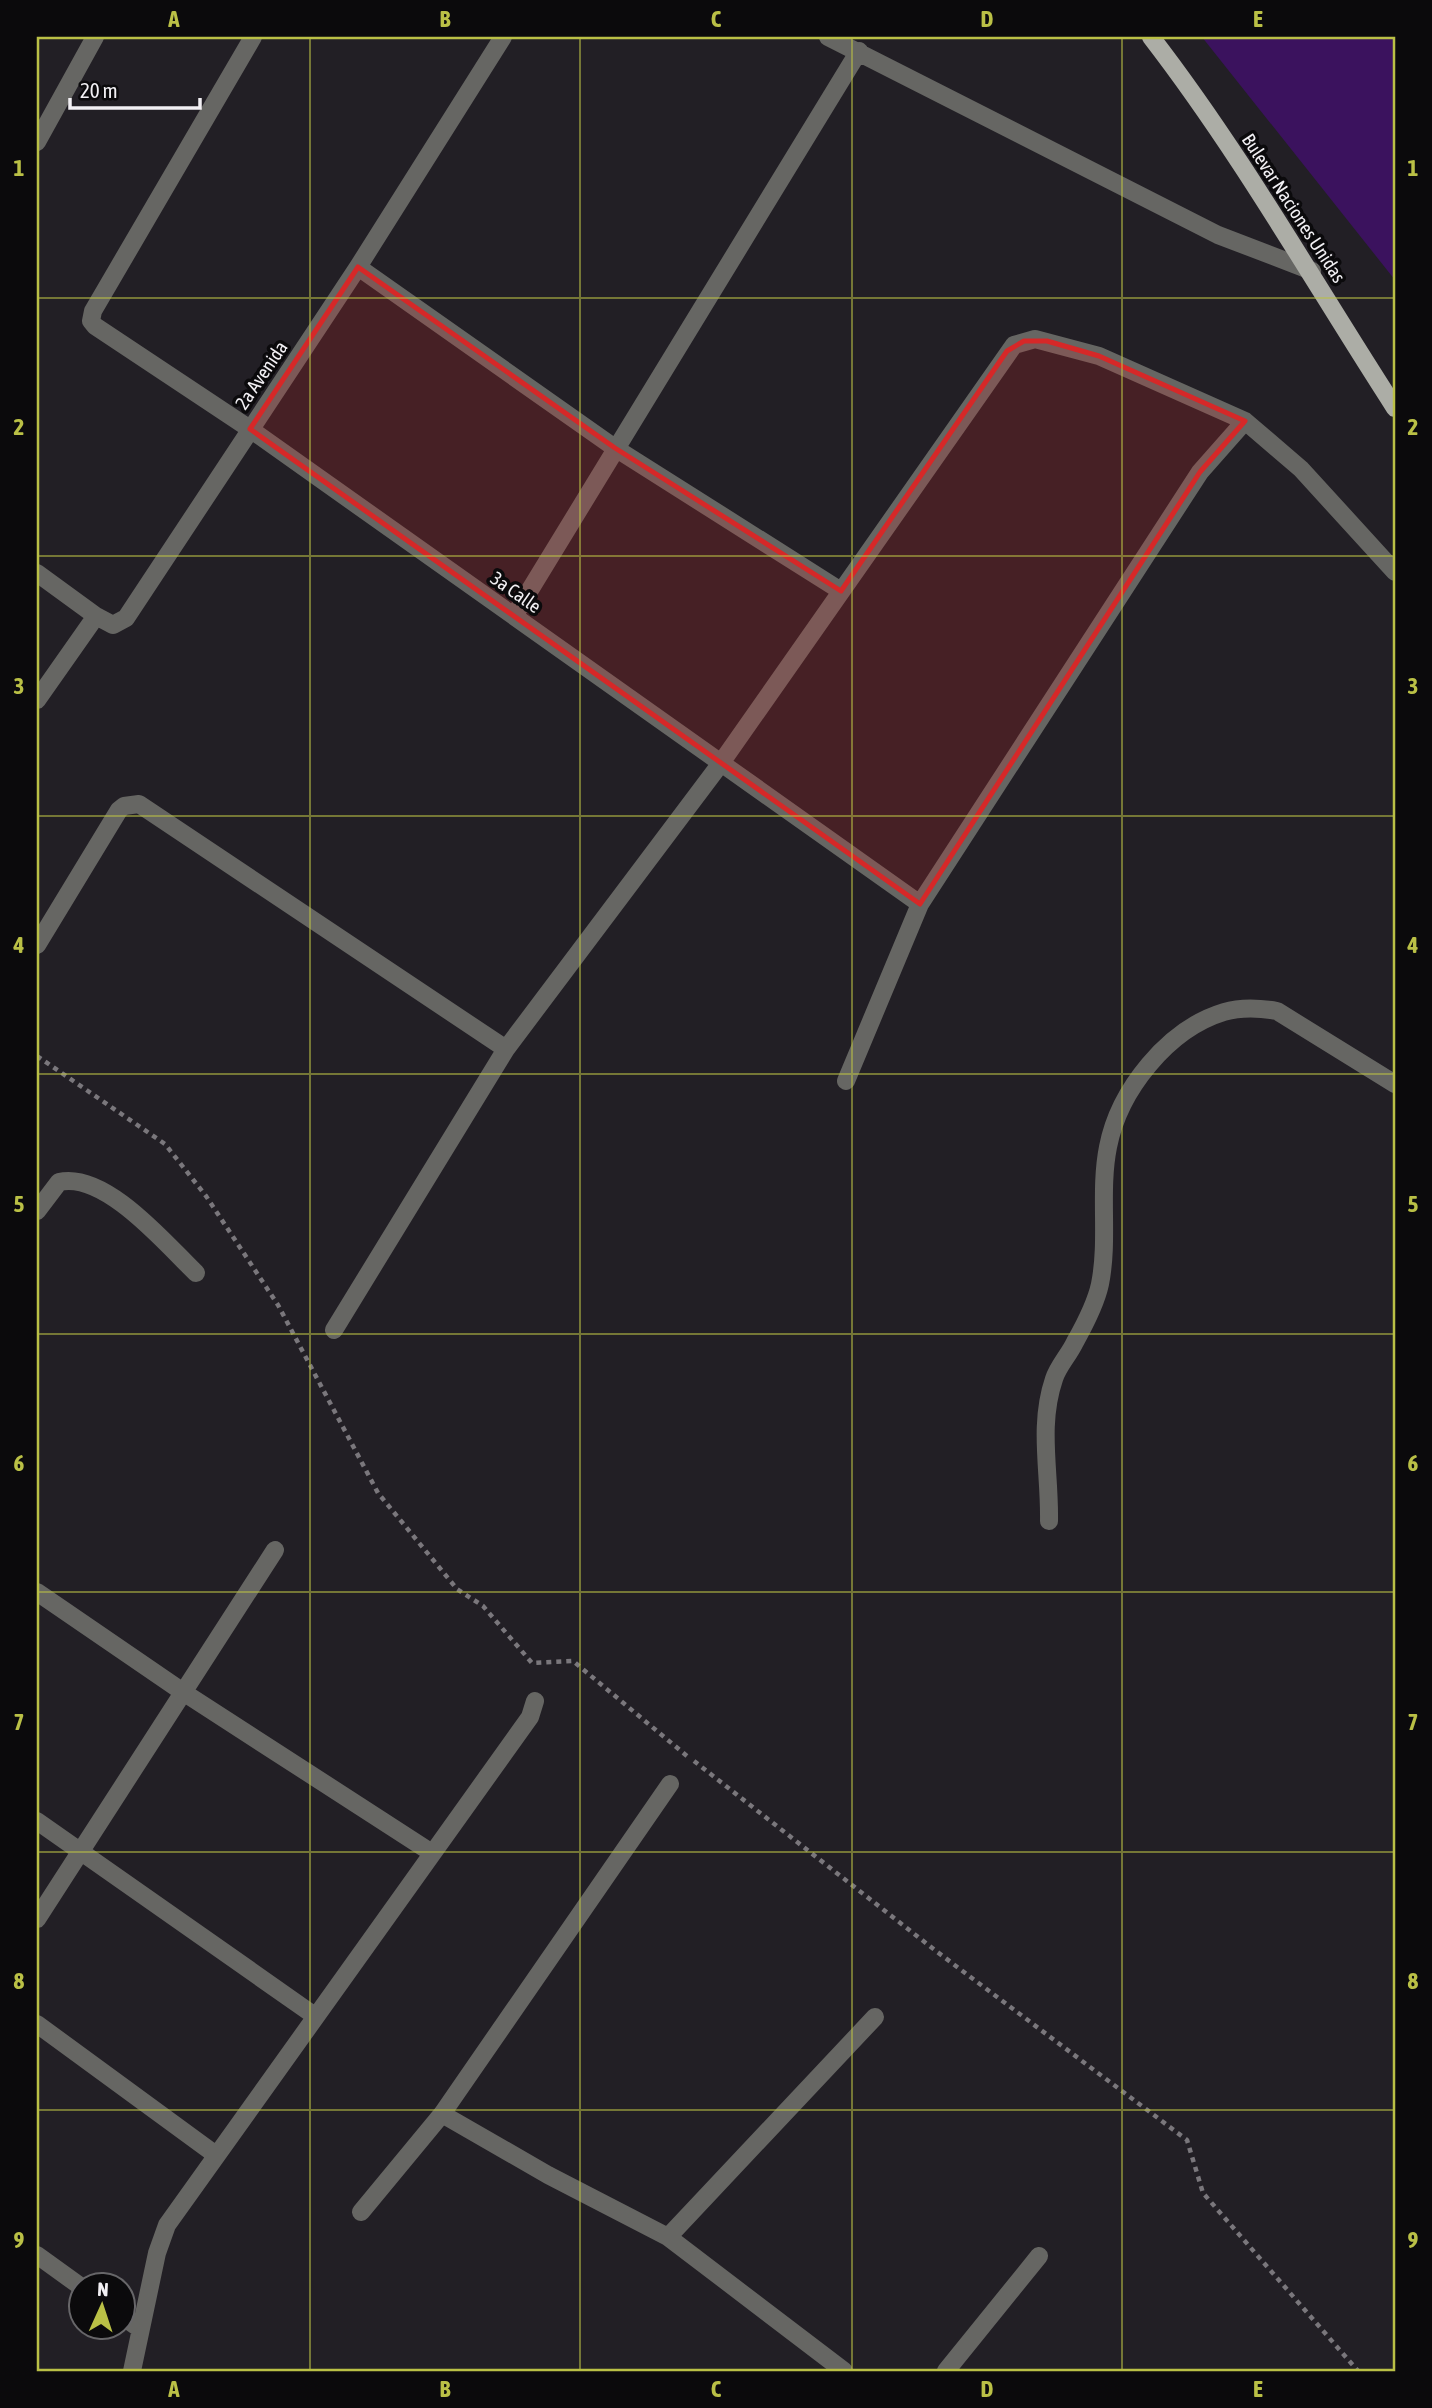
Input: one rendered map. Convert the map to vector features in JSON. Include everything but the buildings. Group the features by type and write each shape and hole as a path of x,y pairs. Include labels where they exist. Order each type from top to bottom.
{"main road":[{"name":"Bulevar Naciones Unidas","path":"1151,37 1186,82 1312,271 1395,408"}],"street":[{"path":"37,142 95,37"},
{"name":"3a Calle","path":"253,37 91,315 94,327 250,429 920,904"},
{"name":"2a Avenida","path":"96,616 113,625 126,618 358,267 503,37"},
{"path":"828,37 1218,235 1312,271"},
{"path":"514,616 859,51"},
{"path":"358,267 615,448 841,591"},
{"path":"334,1330 506,1049 721,763 1007,351 1024,341 1047,341 1100,356 1245,421 1301,469 1395,572"},
{"path":"846,1081 920,904 1199,472 1245,421"},
{"path":"37,573 96,616 37,700"},
{"path":"37,945 120,810 124,806 139,804 506,1049"},
{"path":"1049,1521 1050,1493 1044,1436 1046,1410 1054,1376 1076,1341 1099,1288 1106,1250 1108,1147 1118,1113 1148,1068 1172,1041 1192,1028 1224,1012 1255,1008 1277,1011 1395,1084"},
{"path":"37,1211 60,1182 78,1180 125,1205 196,1273"},
{"path":"37,1919 275,1550"},
{"path":"37,1592 183,1692 432,1853"},
{"path":"132,2371 157,2253 167,2225 530,1717 535,1701"},
{"path":"362,2212 442,2114 670,1784"},
{"path":"37,1821 315,2016"},
{"path":"668,2237 875,2017"},
{"path":"37,2024 216,2155"},
{"path":"442,2114 548,2175 668,2237 844,2371"},
{"path":"37,2255 66,2276"},
{"path":"946,2371 1039,2256"},
{"path":"136,2326 140,2329"}],"path":[{"path":"37,1056 165,1144 206,1196 278,1305 377,1493 457,1589 483,1606 532,1663 573,1661 624,1706 936,1951 1187,2140 1203,2193 1358,2371"}],"highlighted area":[{"path":"358,267 615,448 841,591 1007,351 1024,341 1047,341 1099,356 1245,421 1200,472 920,904 250,429"}],"shaded area":[{"path":"1202,37 1395,37 1395,280"}]}
